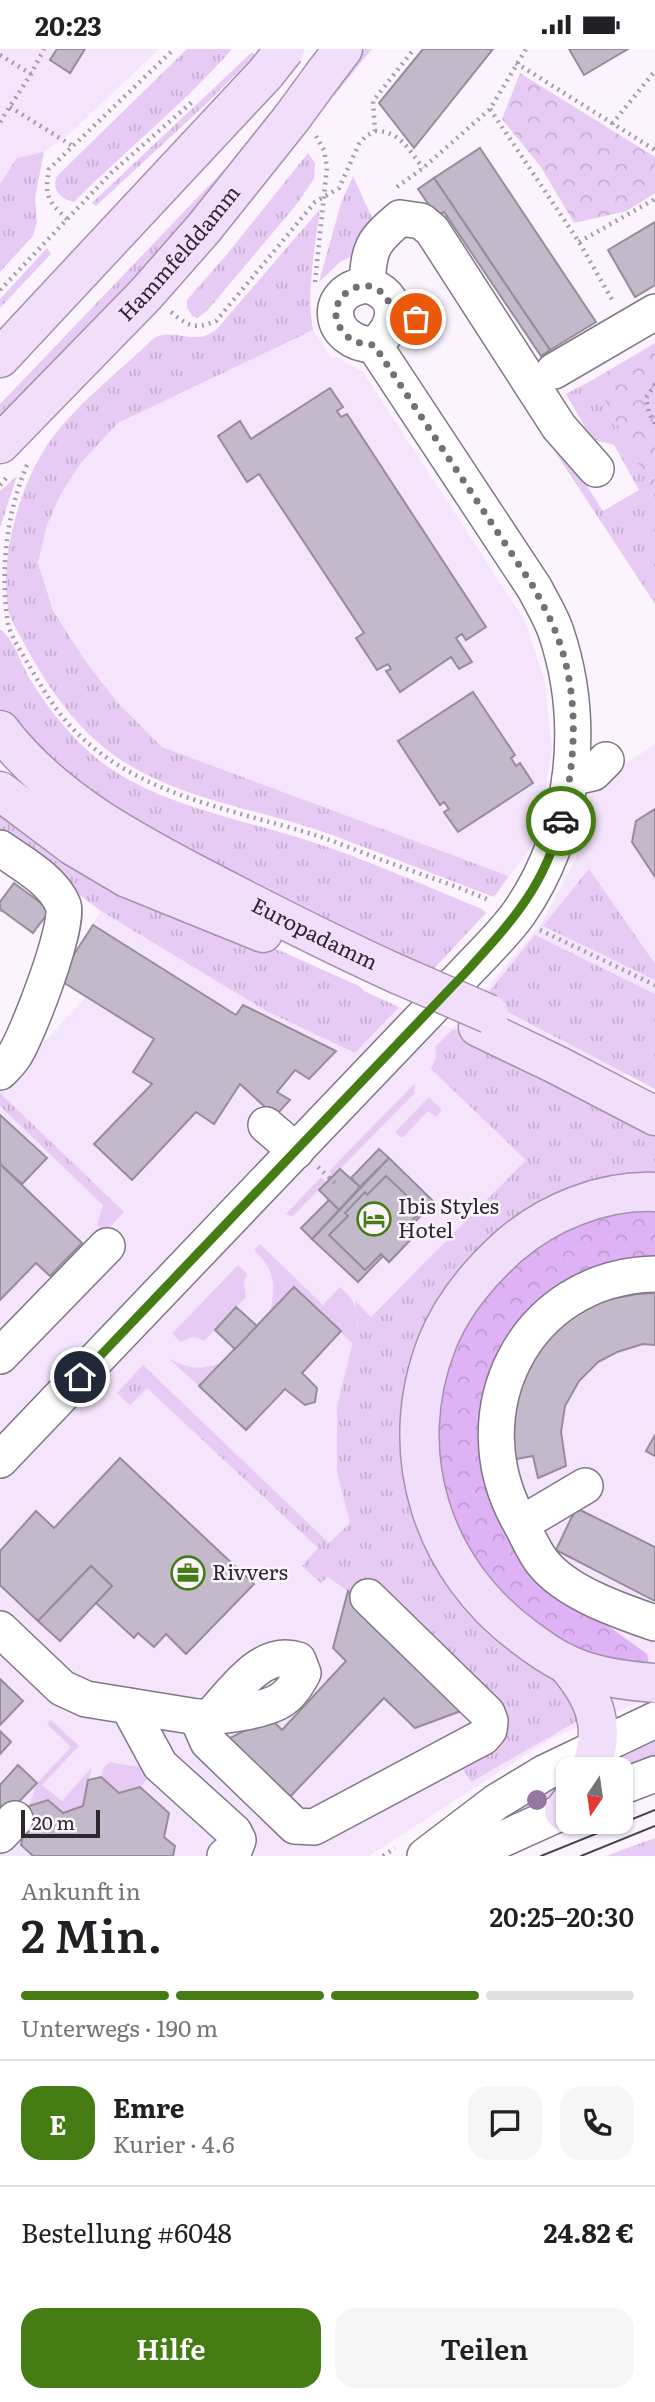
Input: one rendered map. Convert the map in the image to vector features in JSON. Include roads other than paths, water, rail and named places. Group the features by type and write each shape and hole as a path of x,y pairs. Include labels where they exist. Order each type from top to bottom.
{"main road":[{"path":"0,358 275,61"},
{"name":"Hammfelddamm","path":"15,451 145,294 301,123 334,61"},
{"name":"Europadamm","path":"0,730 55,787 90,814 130,839 392,980 655,1100"},
{"name":"Europadamm","path":"0,791 73,846 127,878 311,952 392,980"},
{"name":"Europadamm","path":"484,1021 558,1065 655,1116"},
{"path":"655,1192 640,1191 595,1200 553,1215 520,1237 485,1268 457,1305 437,1342 425,1381 420,1421 420,1458 434,1523 465,1579 486,1605 511,1628 566,1664 590,1673 655,1683"},
{"path":"566,1664 583,1683 593,1702 597,1720 594,1757"}],"street":[{"path":"367,285 369,262 377,238 411,191 421,221 432,230 559,427 596,469"},
{"path":"367,285 380,289 405,316 391,326 384,337 374,345 351,340 337,322 336,309 342,295 354,287 367,285"},
{"path":"554,371 642,320"},
{"path":"0,1460 307,1159 518,914 539,880 556,841 573,757 573,711 567,670 555,630 535,589 374,345"},
{"path":"570,778 593,773 607,760"},
{"path":"0,848 57,893 65,908 57,948 24,1036 15,1055 0,1072"},
{"path":"266,1125 307,1159"},
{"path":"0,1356 107,1246"},
{"path":"655,1274 611,1280 583,1292 535,1326 519,1347 507,1375 496,1429 502,1480 511,1506 541,1562 553,1574 595,1600 655,1623"},
{"path":"522,1524 585,1486"},
{"path":"0,1629 62,1688 86,1699 204,1717 208,1742 295,1825 314,1827 482,1737 489,1730 487,1713 368,1597"},
{"path":"128,1706 160,1765 234,1832 238,1840 235,1848 225,1856"},
{"path":"596,1757 655,1720"},
{"path":"425,1856 496,1802 544,1773 556,1769"},
{"path":"634,1782 655,1774"},
{"path":"465,1856 556,1813"}],"tram line":[{"path":"541,1856 655,1810"},
{"path":"581,1856 655,1826"}],"place":[{"name":"Ibis Styles Hotel","path":"374,1219"},
{"name":"Rivvers","path":"188,1573"}]}
